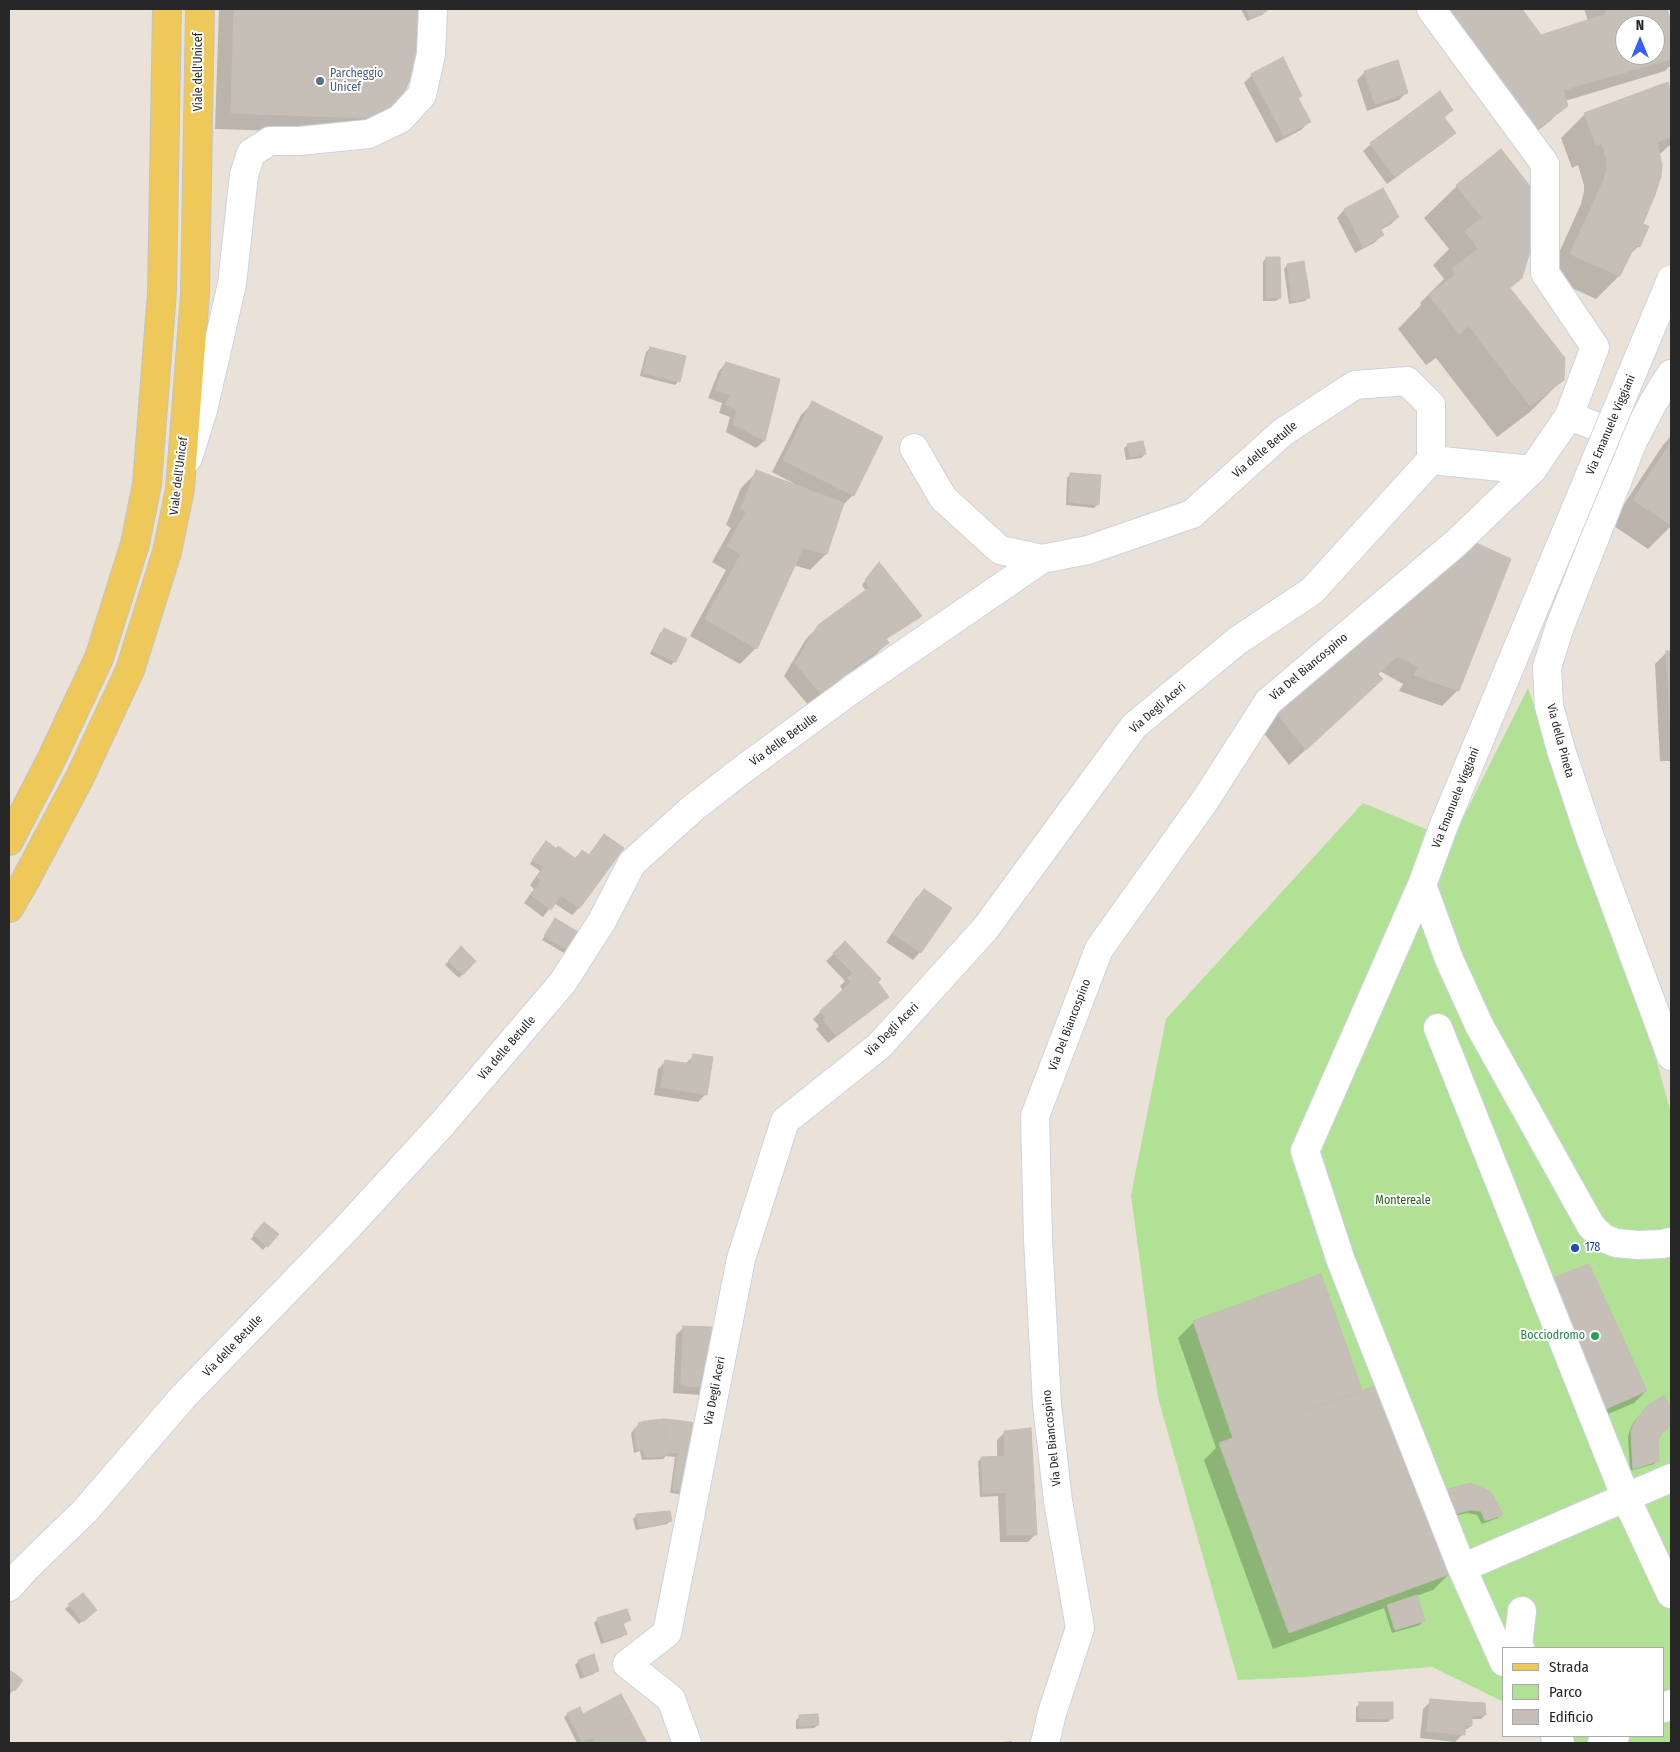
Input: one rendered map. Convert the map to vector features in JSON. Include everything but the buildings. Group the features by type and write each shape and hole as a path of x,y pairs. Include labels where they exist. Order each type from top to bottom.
{"main road":[{"path":"9,841 50,762 99,658 135,544 145,492 162,292 167,9"},
{"name":"Viale dell'Unicef","path":"9,908 25,882 80,776 130,670 167,552 180,489 194,294 200,9"}],"street":[{"path":"180,489 203,410 232,284 244,175 251,153 270,141 299,141 369,134 400,119 422,95 431,54 433,9"},
{"name":"Via Del Biancospino","path":"1045,1743 1052,1713 1080,1628 1058,1501 1047,1405 1038,1239 1036,1116 1095,958 1099,949 1206,799 1268,702 1456,543 1532,470 1569,416 1595,347 1545,273 1545,164 1431,9"},
{"name":"Via Emanuele Viggiani","path":"1502,1658 1462,1568 1342,1261 1305,1151 1422,885 1444,825 1671,280"},
{"name":"Via della Pineta","path":"1671,374 1633,441 1560,626 1547,667 1549,706 1590,840 1671,1056"},
{"name":"Via delle Betulle","path":"914,448 942,498 1000,550 1042,559 1088,550 1192,514 1284,432 1355,385 1407,381 1431,405 1431,460"},
{"path":"1569,416 1633,441"},
{"path":"1431,460 1532,470"},
{"name":"Via Degli Aceri","path":"688,1743 671,1699 627,1664 667,1632 741,1259 785,1121 879,1046 985,929 1134,726 1237,641 1312,591 1431,460"},
{"name":"Via delle Betulle","path":"9,1588 27,1567 85,1512 183,1397 346,1229 449,1116 563,982 602,921 632,863 692,809 742,770 854,688 1042,559"},
{"path":"1422,885 1448,959 1479,1025 1590,1226 1603,1238 1616,1243 1638,1245 1671,1242"},
{"path":"1438,1028 1626,1498 1671,1594"},
{"path":"1462,1568 1671,1478"},
{"path":"1520,1647 1518,1644 1522,1610"},
{"path":"1602,1743 1613,1737"}],"green space":[{"name":"Montereale","path":"1528,688 1656,1059 1671,1113 1671,1743 1545,1743 1539,1737 1665,1737 1665,1647 1502,1647 1502,1701 1432,1667 1238,1680 1158,1398 1131,1195 1166,1019 1363,803 1452,840"}],"place":[{"name":"Parcheggio Unicef","path":"320,81"},
{"name":"178","path":"1575,1248"},
{"name":"Bocciodromo","path":"1595,1336"}]}
